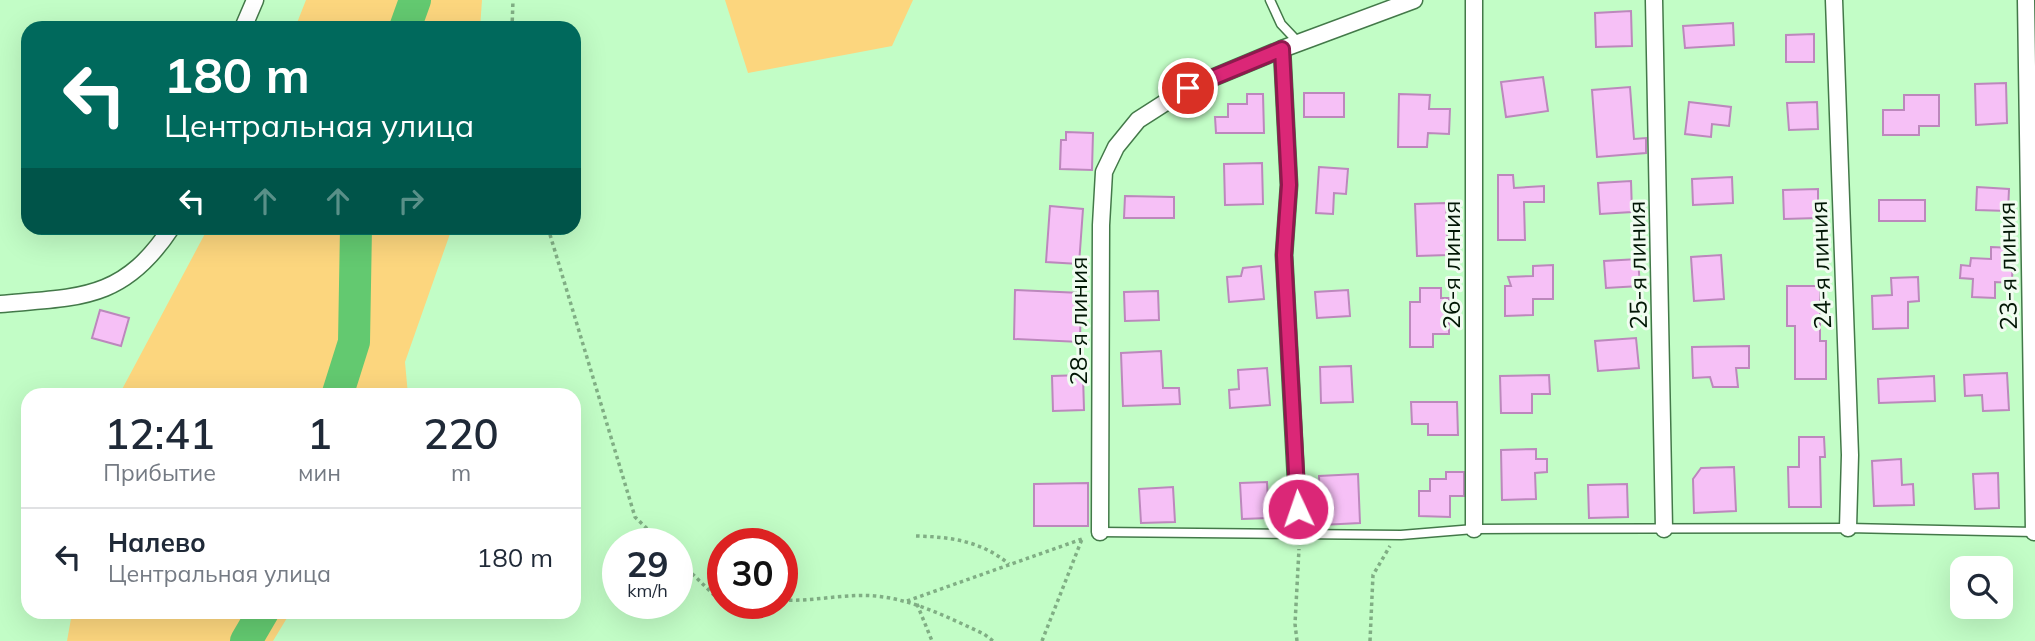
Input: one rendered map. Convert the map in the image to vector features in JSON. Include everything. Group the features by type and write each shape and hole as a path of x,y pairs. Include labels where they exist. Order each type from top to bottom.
{"street":[{"path":"246,21 254,0"},
{"name":"28-я линия","path":"1100,532 1101,225 1104,172 1116,147 1138,120 1188,88 1282,49 1414,0"},
{"name":"26-я линия","path":"1474,0 1474,529"},
{"name":"25-я линия","path":"1654,0 1664,529"},
{"name":"24-я линия","path":"1833,0 1850,454 1848,528"},
{"name":"23-я линия","path":"2026,0 2034,532"},
{"path":"1282,49 1289,185 1284,255 1299,535"},
{"path":"0,304 97,293 123,280 157,250 167,235"}],"lane":[{"path":"1270,0 1281,24 1299,43"},
{"path":"1100,532 1401,535 1474,529 1848,528 2034,532"}],"path":[{"path":"512,21 513,0"},
{"path":"550,235 635,517 646,528"},
{"path":"905,601 1100,532"},
{"path":"1297,641 1299,535"},
{"path":"1370,641 1373,575 1388,548 1401,535"},
{"path":"916,536 970,541 995,553 1009,564"},
{"path":"1042,641 1082,539"},
{"path":"693,574 707,587"},
{"path":"798,601 874,596 905,601 984,634 993,641"},
{"path":"917,604 932,641"}],"shaded area":[{"path":"306,0 482,0 480,21 298,21"},
{"path":"725,0 913,0 892,46 748,73"},
{"path":"204,235 450,235 405,362 407,388 123,388"},
{"path":"71,619 286,619 273,641 67,641"}],"building":[{"path":"1631,11 1632,46 1596,47 1595,13"},
{"path":"1733,23 1734,45 1685,48 1683,26"},
{"path":"1814,34 1814,62 1786,62 1786,35"},
{"path":"1543,77 1548,111 1506,117 1501,82"},
{"path":"2006,83 2007,123 1976,125 1975,84"},
{"path":"1630,87 1634,139 1646,138 1646,153 1597,157 1592,90"},
{"path":"1304,93 1344,93 1344,117 1304,117"},
{"path":"1247,94 1263,94 1264,133 1216,133 1215,117 1228,117 1228,104 1247,104"},
{"path":"1399,94 1430,95 1429,109 1450,109 1449,134 1428,133 1427,147 1398,147"},
{"path":"1904,95 1939,95 1939,126 1919,126 1919,135 1883,135 1883,110 1904,110"},
{"path":"1689,102 1731,107 1729,126 1712,124 1711,137 1685,134"},
{"path":"1817,102 1818,129 1789,130 1787,103"},
{"path":"1066,132 1093,133 1092,170 1060,169 1061,140 1066,140"},
{"path":"1262,163 1263,204 1225,205 1224,164"},
{"path":"1319,167 1348,169 1346,194 1334,193 1333,214 1316,213"},
{"path":"1498,175 1513,175 1514,188 1544,186 1544,202 1524,202 1525,240 1498,240"},
{"path":"1732,177 1733,203 1693,205 1692,179"},
{"path":"1631,181 1632,212 1600,214 1598,183"},
{"path":"1977,187 2009,189 2008,211 1976,210"},
{"path":"1818,189 1818,218 1784,219 1783,190"},
{"path":"1125,196 1174,197 1174,218 1124,218"},
{"path":"1879,200 1925,200 1925,221 1879,221"},
{"path":"1446,203 1448,255 1417,256 1415,204"},
{"path":"1050,206 1083,209 1079,264 1046,262"},
{"path":"1991,247 2013,248 2012,283 1995,282 1995,298 1972,297 1973,279 1960,278 1961,265 1970,266 1971,258 1991,259"},
{"path":"1721,255 1724,299 1694,301 1691,257"},
{"path":"1638,259 1640,286 1606,288 1604,261"},
{"path":"1553,265 1553,299 1533,299 1533,315 1505,316 1505,286 1511,286 1508,277 1533,276 1533,266"},
{"path":"1261,266 1264,299 1229,302 1227,277 1241,276 1243,268"},
{"path":"1918,277 1919,301 1908,302 1908,328 1873,329 1872,296 1892,295 1891,278"},
{"path":"1787,286 1820,286 1820,341 1826,341 1826,379 1795,379 1795,326 1787,326"},
{"path":"1420,288 1441,288 1441,298 1449,298 1449,334 1433,334 1433,347 1410,347 1410,302 1420,302"},
{"path":"1015,290 1081,293 1080,342 1014,339"},
{"path":"1348,290 1350,316 1317,318 1315,292"},
{"path":"1158,291 1159,320 1125,321 1124,292"},
{"path":"100,310 129,318 121,346 92,338"},
{"path":"1636,338 1639,368 1598,371 1595,341"},
{"path":"1749,346 1749,368 1736,368 1738,387 1713,387 1710,377 1693,378 1692,347"},
{"path":"1161,351 1163,388 1179,388 1180,404 1123,406 1121,353"},
{"path":"1351,366 1353,402 1321,403 1320,367"},
{"path":"1267,368 1270,405 1230,408 1229,390 1239,389 1238,370"},
{"path":"2007,373 2009,410 1983,411 1982,395 1965,396 1964,375"},
{"path":"1083,375 1084,410 1053,411 1052,376"},
{"path":"1549,375 1550,394 1532,394 1532,413 1501,413 1500,376"},
{"path":"1934,376 1935,401 1879,403 1878,379"},
{"path":"1411,402 1457,402 1458,435 1428,435 1428,424 1412,424"},
{"path":"1799,437 1824,437 1825,457 1820,457 1821,507 1789,507 1788,467 1799,467"},
{"path":"1536,449 1536,459 1547,459 1547,472 1535,473 1536,499 1502,500 1501,450"},
{"path":"1901,459 1902,485 1913,484 1914,505 1874,506 1872,461"},
{"path":"1734,467 1736,511 1694,513 1693,479 1701,468"},
{"path":"1446,472 1464,472 1464,496 1450,496 1450,517 1419,516 1419,491 1430,491 1430,479 1446,479"},
{"path":"1998,473 1999,508 1975,509 1973,474"},
{"path":"1358,474 1360,523 1321,525 1319,476"},
{"path":"1267,482 1269,518 1242,519 1240,483"},
{"path":"1088,483 1088,526 1034,526 1034,484"},
{"path":"1627,484 1628,517 1589,518 1588,485"},
{"path":"1173,487 1175,522 1141,523 1139,489"}],"waterway":[{"path":"408,21 415,0"},
{"path":"340,388 354,342 356,235"},
{"path":"246,641 259,619"}],"route":[{"path":"1188,88 1282,49 1289,185 1284,255 1298,509"}]}
